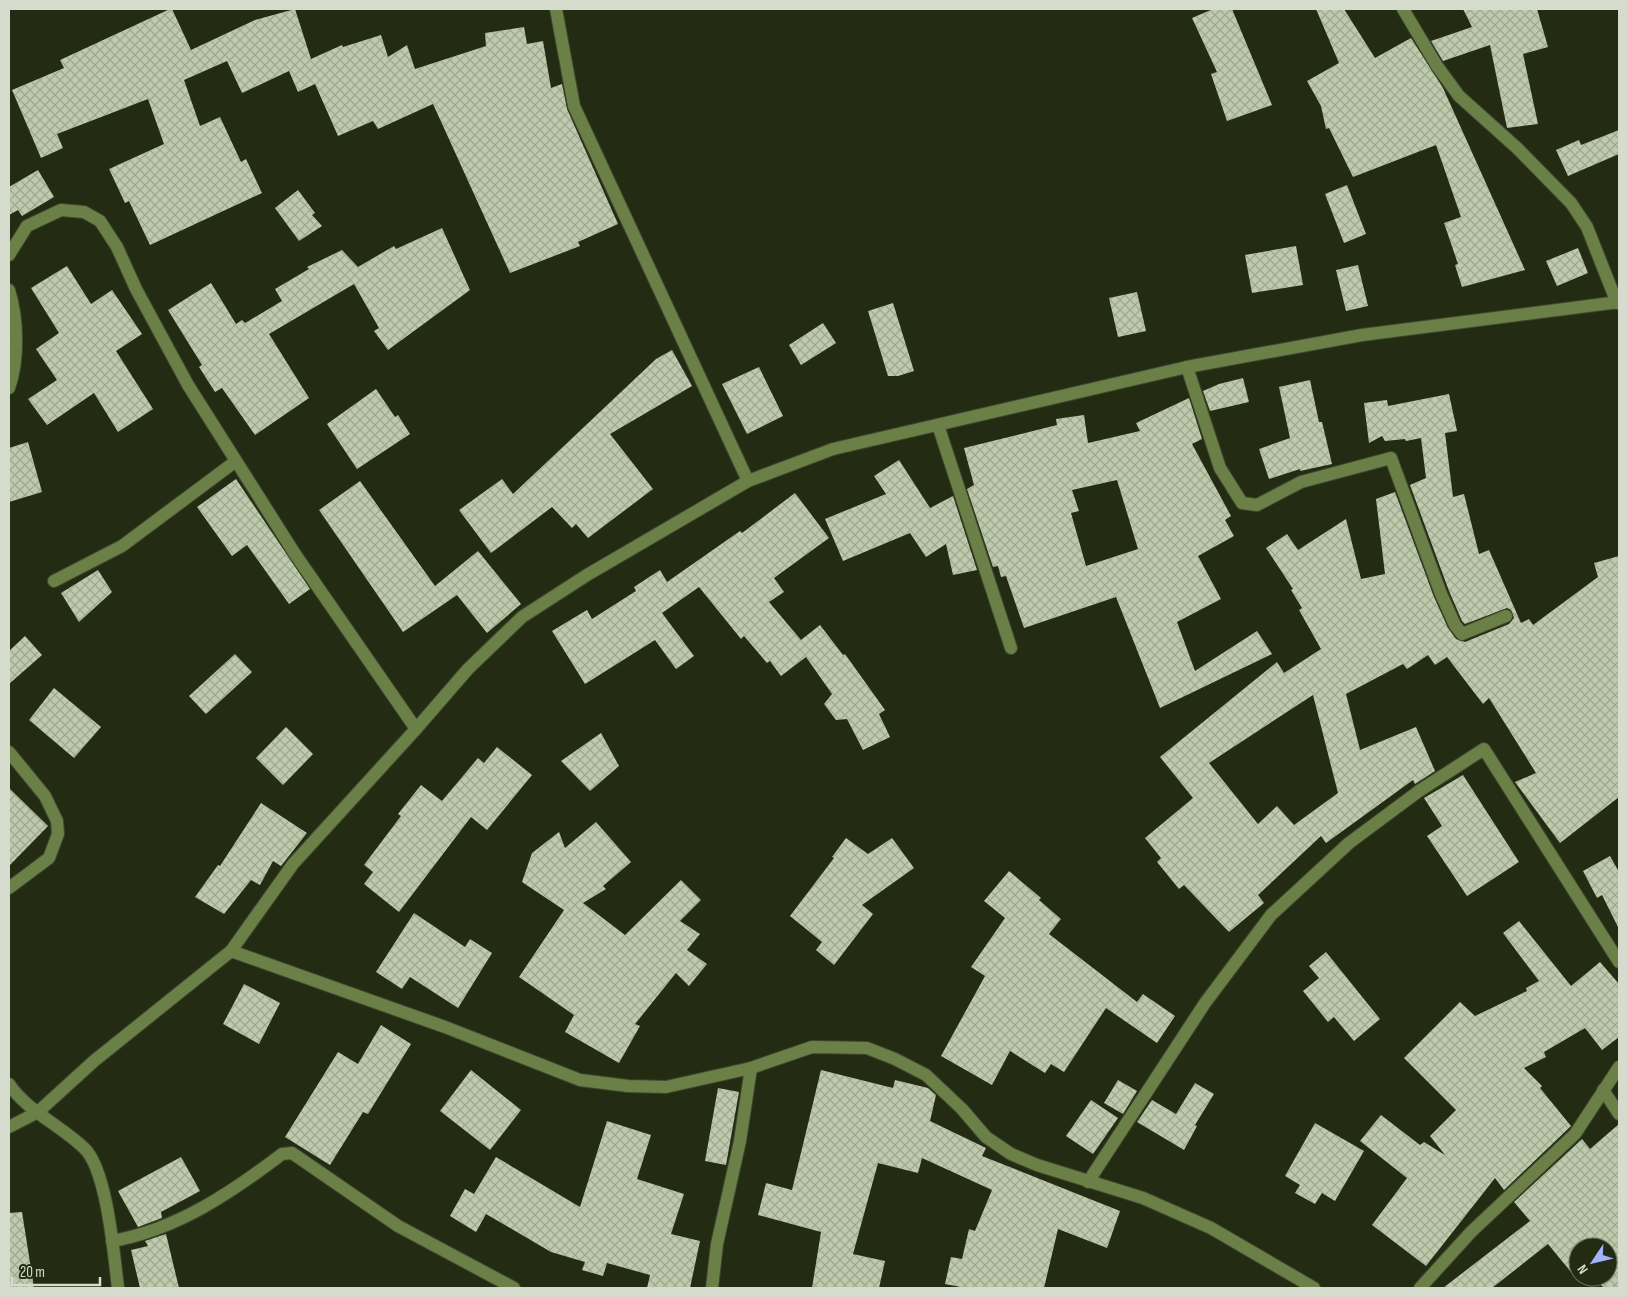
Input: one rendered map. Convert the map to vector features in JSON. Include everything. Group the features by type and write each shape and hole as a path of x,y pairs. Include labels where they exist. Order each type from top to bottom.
{"street":[{"path":"556,9 574,106 748,481"},
{"path":"9,1127 38,1112 94,1061 231,951 293,864 468,669 522,617 587,575 748,481 832,449 1188,367 1362,335 1618,303 1587,227 1571,203 1518,148 1459,96 1403,9"},
{"path":"9,255 27,226 61,210 84,212 100,221 117,247 136,289 188,385 295,554 416,729"},
{"path":"9,290 15,326 15,344 9,388"},
{"path":"1188,367 1220,468 1242,503 1257,505 1301,482 1391,458 1441,594 1456,626 1462,634 1506,616"},
{"path":"938,425 1011,648"},
{"path":"54,581 122,546 236,461"},
{"path":"1088,1182 1205,1003 1271,915 1350,844 1418,791 1484,749 1619,962"},
{"path":"9,752 45,796 57,821 58,834 49,858 9,888"},
{"path":"231,951 445,1027 580,1080 628,1086 666,1087 751,1068 812,1047 867,1048 895,1058 926,1075 962,1109 986,1137 1011,1154 1088,1182 1142,1198 1211,1228 1314,1288"},
{"path":"1420,1288 1470,1232 1576,1134 1619,1067"},
{"path":"712,1288 717,1244 740,1141 751,1068"},
{"path":"9,1084 18,1097 86,1149 102,1184 118,1288"},
{"path":"1603,1090 1619,1114"},
{"path":"112,1241 130,1238 196,1213 282,1154 292,1153 398,1226 514,1288"}],"building":[{"path":"172,9 191,50 255,20 295,9 311,59 342,45 343,47 381,35 388,57 407,45 415,69 486,46 485,33 524,27 527,44 543,41 551,88 562,84 567,109 618,224 578,242 580,246 510,273 433,104 378,129 373,121 338,136 315,84 298,92 289,71 242,93 227,61 184,80 200,126 220,117 241,162 246,159 262,193 150,245 129,201 125,203 109,169 164,144 148,99 57,134 63,148 41,158 12,90 64,68 60,60"},
{"path":"1213,9 1232,9 1272,105 1227,121 1211,74 1217,72 1192,18"},
{"path":"1316,9 1344,9 1375,58 1411,38 1443,88 1525,270 1462,287 1455,265 1458,264 1444,223 1461,217 1436,145 1353,177 1329,128 1326,129 1321,106 1307,81 1339,63"},
{"path":"1463,9 1537,9 1548,47 1523,54 1538,124 1507,128 1490,45 1443,61 1431,41 1472,27"},
{"path":"1619,130 1619,154 1568,176 1556,150 1579,140 1581,145"},
{"path":"38,170 54,197 22,216 18,210 9,215 9,187"},
{"path":"1347,185 1366,234 1344,243 1325,194"},
{"path":"298,190 315,213 312,215 322,226 299,241 275,208"},
{"path":"442,228 470,290 388,350 374,331 379,328 354,284 269,334 309,398 255,435 222,388 215,392 199,367 202,365 168,310 211,283 236,324 242,320 245,323 282,301 275,289 309,269 307,267 342,250 358,267 394,246 396,249"},
{"path":"1296,246 1303,285 1252,293 1245,255"},
{"path":"1578,248 1588,273 1557,286 1546,261"},
{"path":"1358,265 1368,306 1346,311 1336,270"},
{"path":"67,266 91,304 112,290 142,334 116,351 153,409 118,432 94,393 47,425 28,399 57,380 36,349 59,333 31,288"},
{"path":"1137,292 1146,331 1118,337 1109,298"},
{"path":"893,303 914,371 898,376 888,376 868,311"},
{"path":"823,323 836,343 801,365 789,345"},
{"path":"672,350 692,386 610,434 653,489 588,538 576,524 572,528 552,507 491,553 459,510 502,479 513,494 656,359"},
{"path":"759,367 783,416 747,434 722,384"},
{"path":"1243,378 1249,402 1210,411 1203,391 1219,384"},
{"path":"1310,380 1319,422 1322,422 1332,464 1300,471 1300,469 1269,479 1259,449 1290,438 1279,387"},
{"path":"376,389 395,417 398,415 410,434 357,469 327,424"},
{"path":"1449,394 1457,431 1445,433 1453,497 1464,494 1479,554 1489,550 1521,623 1529,619 1533,625 1598,577 1594,563 1619,556 1619,797 1560,843 1515,782 1536,773 1489,698 1483,704 1447,657 1435,665 1428,655 1407,669 1403,664 1346,694 1360,750 1416,727 1435,771 1415,784 1413,780 1326,843 1321,836 1258,895 1264,903 1229,932 1184,885 1179,889 1157,862 1161,858 1145,838 1193,798 1160,757 1277,662 1284,673 1321,649 1299,610 1302,608 1291,590 1293,589 1266,548 1287,534 1298,550 1346,519 1361,579 1385,574 1376,499 1395,492 1434,597 1448,628 1456,639 1465,642 1509,624 1514,618 1511,610 1507,608 1465,624 1462,621 1410,485 1426,478 1421,438 1406,441 1405,439 1385,441 1382,436 1369,443 1364,403 1387,400 1388,406","holes":["1313,695 1338,793 1294,825 1277,806 1258,824 1209,763"]},
{"path":"1189,398 1202,439 1192,444 1231,516 1225,520 1234,536 1198,556 1221,599 1177,622 1195,671 1257,631 1272,654 1160,708 1116,597 1024,628 1006,576 1001,577 998,566 993,567 967,489 974,485 964,448 1057,425 1056,419 1084,415 1088,443 1140,431 1136,423","holes":["1117,480 1138,549 1086,566 1071,513 1079,511 1072,490"]},
{"path":"28,442 42,492 9,502 9,448"},
{"path":"899,460 930,508 953,496 977,570 953,575 946,544 926,557 910,533 843,561 825,519 886,494 874,476"},
{"path":"236,479 310,589 289,604 247,545 232,556 197,507"},
{"path":"360,481 435,586 478,551 521,604 487,633 457,595 403,632 319,510"},
{"path":"795,493 829,538 774,578 784,592 769,602 801,640 820,625 843,655 845,654 885,710 879,714 890,737 863,750 847,719 836,720 824,704 832,694 806,657 781,676 770,661 767,663 744,636 741,639 699,587 662,613 694,656 676,669 655,640 585,684 552,631 587,610 592,619 636,591 634,587 660,570 667,582 740,531 742,533"},
{"path":"98,570 112,592 79,622 61,593"},
{"path":"25,636 42,655 9,684 9,651"},
{"path":"235,654 252,672 206,714 189,696"},
{"path":"54,688 101,727 74,758 29,720"},
{"path":"286,727 313,754 283,785 256,758"},
{"path":"601,733 619,766 590,791 561,761"},
{"path":"497,747 532,775 487,830 471,817 399,912 364,884 373,872 364,865 401,816 398,814 421,785 442,801 478,758 484,763"},
{"path":"1463,775 1519,862 1467,896 1427,836 1442,826 1424,798"},
{"path":"9,788 48,826 9,866"},
{"path":"261,803 307,833 281,866 273,861 260,885 251,880 224,914 195,897 218,865 220,866"},
{"path":"596,822 631,862 603,886 606,889 583,903 625,935 681,880 701,900 680,921 700,934 687,950 707,964 689,986 676,973 635,1024 640,1026 619,1063 565,1032 574,1015 519,977 564,910 522,882 532,853 559,832 565,848"},
{"path":"846,838 868,854 892,838 914,868 862,905 873,914 834,965 816,950 822,942 790,916 834,858 832,857"},
{"path":"1610,856 1619,872 1619,929 1602,895 1597,898 1583,871"},
{"path":"1009,871 1041,898 1039,900 1061,919 1049,934 1137,1002 1143,994 1175,1016 1157,1043 1106,1008 1064,1072 1051,1064 1045,1073 1010,1051 992,1085 941,1056 985,976 971,967 1005,918 984,901"},
{"path":"414,913 465,947 470,939 492,953 458,1008 410,977 402,989 376,972"},
{"path":"1519,921 1571,986 1600,962 1619,984 1619,1037 1602,1050 1585,1028 1544,1052 1546,1057 1524,1068 1542,1086 1540,1088 1571,1126 1504,1190 1495,1178 1426,1266 1372,1225 1407,1178 1360,1141 1381,1115 1420,1145 1424,1142 1445,1155 1430,1136 1456,1110 1404,1058 1460,1002 1475,1016 1527,991 1526,988 1539,981 1503,933"},
{"path":"1326,952 1380,1019 1354,1041 1334,1017 1328,1022 1303,991 1319,978 1309,966"},
{"path":"244,984 280,1003 259,1044 223,1024"},
{"path":"381,1025 411,1044 368,1114 363,1112 330,1165 285,1137 338,1052 358,1064"},
{"path":"471,1070 521,1110 490,1150 440,1111"},
{"path":"821,1070 893,1088 895,1080 928,1088 936,1095 930,1121 986,1148 982,1156 1120,1211 1107,1248 1058,1229 1044,1288 966,1288 945,1284 951,1257 962,1259 969,1229 975,1231 992,1190 922,1158 918,1173 878,1163 853,1254 885,1261 879,1288 812,1288 821,1232 758,1215 766,1183 792,1190"},
{"path":"1118,1080 1137,1091 1123,1114 1104,1103"},
{"path":"1195,1083 1214,1094 1195,1125 1197,1126 1184,1150 1137,1122 1152,1100 1176,1114"},
{"path":"718,1088 739,1092 726,1165 705,1161"},
{"path":"1091,1100 1118,1118 1093,1154 1066,1136"},
{"path":"607,1121 651,1135 637,1179 684,1194 671,1234 700,1241 690,1288 647,1288 650,1275 607,1263 603,1276 582,1270 585,1262 551,1252 486,1214 476,1232 450,1216 465,1189 474,1194 496,1157 580,1207"},
{"path":"1315,1123 1364,1151 1335,1201 1322,1193 1315,1204 1295,1193 1300,1185 1285,1176"},
{"path":"1619,1124 1619,1288 1603,1287 1618,1287 1618,1237 1568,1237 1568,1268 1548,1244 1492,1288 1443,1288 1530,1221 1514,1202 1582,1139 1590,1149"},
{"path":"181,1157 200,1191 161,1212 162,1218 138,1227 118,1191"},
{"path":"22,1212 34,1288 9,1288 9,1213"},
{"path":"166,1234 179,1288 140,1288 131,1250 148,1246 145,1241"}]}
